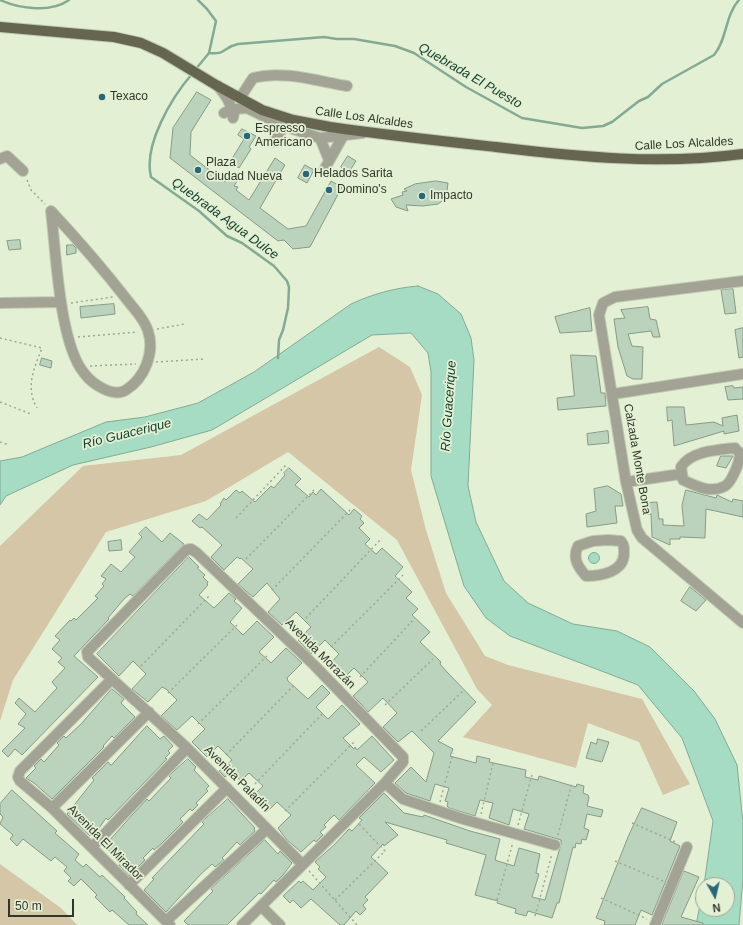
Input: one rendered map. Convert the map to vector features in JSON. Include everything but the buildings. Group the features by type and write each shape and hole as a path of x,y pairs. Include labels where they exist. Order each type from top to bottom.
{"main road":[{"name":"Calle Los Alcaldes","path":"0,27 114,37 141,43 163,52 204,78 262,110 293,120 368,132 590,158 651,160 714,158 743,154"}],"street":[{"path":"240,98 253,78 265,75 278,74 347,86"},
{"path":"216,85 230,102 230,110 224,113"},
{"path":"234,118 235,109 241,107 284,126 320,138 368,132"},
{"path":"274,142 284,126"},
{"path":"320,138 326,165 336,151 342,136"},
{"path":"0,159 7,156 23,171"},
{"path":"51,211 100,265 148,331 151,351 149,361 135,381 126,390 119,392 108,391 96,384 84,373 76,358 68,338 62,303 51,211"},
{"name":"Calzada Monte Bona","path":"743,281 615,296 603,303 599,315 613,394 626,482 634,522 642,538 743,623"},
{"path":"0,303 62,303"},
{"path":"613,394 743,374"},
{"path":"735,448 739,452 740,458 732,480 726,486 717,489 700,488 683,480 681,474 681,466 686,459 710,451 735,448"},
{"path":"626,482 681,474"},
{"path":"624,545 642,538"},
{"path":"608,540 621,541 624,545 624,557 620,566 608,573 586,576 576,562 574,554 578,546 583,544 593,541 608,540"},
{"name":"Avenida Morazán","path":"88,657 87,652 104,632 186,550 191,549 314,665 403,757 403,762 385,783"},
{"name":"Avenida Paladín","path":"88,657 187,748 302,864"},
{"name":"Avenida El Mirador","path":"112,679 20,771 18,777 20,781 52,808 168,923"},
{"path":"52,808 149,712"},
{"path":"92,847 187,748"},
{"path":"242,925 385,783 403,799 479,824 555,846"},
{"path":"129,885 227,788"},
{"path":"168,923 267,829"},
{"path":"656,924 687,847"},
{"path":"261,906 280,925"}],"path":[{"path":"23,171 31,190 51,211"},
{"path":"62,303 96,300 122,294"},
{"path":"68,338 148,331 185,324"},
{"path":"0,338 42,348 31,376 32,399 37,408"},
{"path":"0,402 31,414"},
{"path":"0,442 9,445"},
{"path":"236,518 286,465"},
{"path":"246,559 314,490"},
{"path":"272,590 352,508"},
{"path":"306,618 382,538"},
{"path":"331,647 403,575"},
{"path":"141,666 210,596"},
{"path":"360,677 415,618"},
{"path":"168,693 237,625"},
{"path":"198,724 267,656"},
{"path":"385,705 433,659"},
{"path":"226,754 295,684"},
{"path":"421,731 464,690"},
{"path":"255,784 322,714"},
{"path":"285,811 355,741"},
{"path":"438,810 453,753"},
{"path":"479,824 493,764"},
{"path":"335,900 385,851 352,815"},
{"path":"632,824 687,847"},
{"path":"615,861 672,885"},
{"path":"302,864 357,925"},
{"path":"601,898 656,924"}],"shaded area":[{"path":"379,347 410,367 422,395 411,470 426,530 446,593 485,656 508,665 642,699 690,784 663,795 639,742 588,723 576,768 463,737 492,705 477,689 397,540 288,452 206,501 106,532 13,680 0,721 0,546 83,466 181,455"},
{"path":"0,864 61,908 77,925 0,925"}],"water":[{"name":"Río Guacerique","path":"418,286 438,294 461,314 471,338 474,360 468,486 476,522 504,581 528,603 573,624 617,631 650,647 694,691 715,719 737,765 743,823 743,878 739,925 696,925 698,917 735,917 735,877 705,877 713,821 682,738 638,685 510,636 486,618 464,586 431,476 431,372 428,353 411,333 372,335 212,430 151,447 73,465 6,496 0,505 0,461 22,457 106,422 145,417 198,403 254,372 351,304 367,297 400,288"},
{"path":"594,552 598,554 600,558 598,562 594,564 590,562 588,558 590,554"}],"waterway":[{"name":"Quebrada Agua Dulce","path":"0,0 17,6 35,8 53,7 69,0"},
{"name":"Quebrada Agua Dulce","path":"195,70 209,53 216,21 198,0"},
{"name":"Quebrada El Puesto","path":"209,53 219,53 233,45 238,44 324,37 354,39 395,46 414,53 466,87 522,118 582,128 603,126 612,122 639,101 648,97 662,84 714,55 721,42 734,6 739,0"},
{"name":"Quebrada Agua Dulce","path":"192,74 168,108 155,136 151,151 151,177 199,211 227,236 242,243 274,266 287,281 289,287 288,308 279,340 278,358"}],"place":[{"name":"Texaco","path":"102,97"},
{"name":"Espresso Americano","path":"247,136"},
{"name":"Plaza Ciudad Nueva","path":"198,170"},
{"name":"Helados Sarita","path":"306,174"},
{"name":"Domino's","path":"329,190"},
{"name":"Impacto","path":"422,196"}]}
